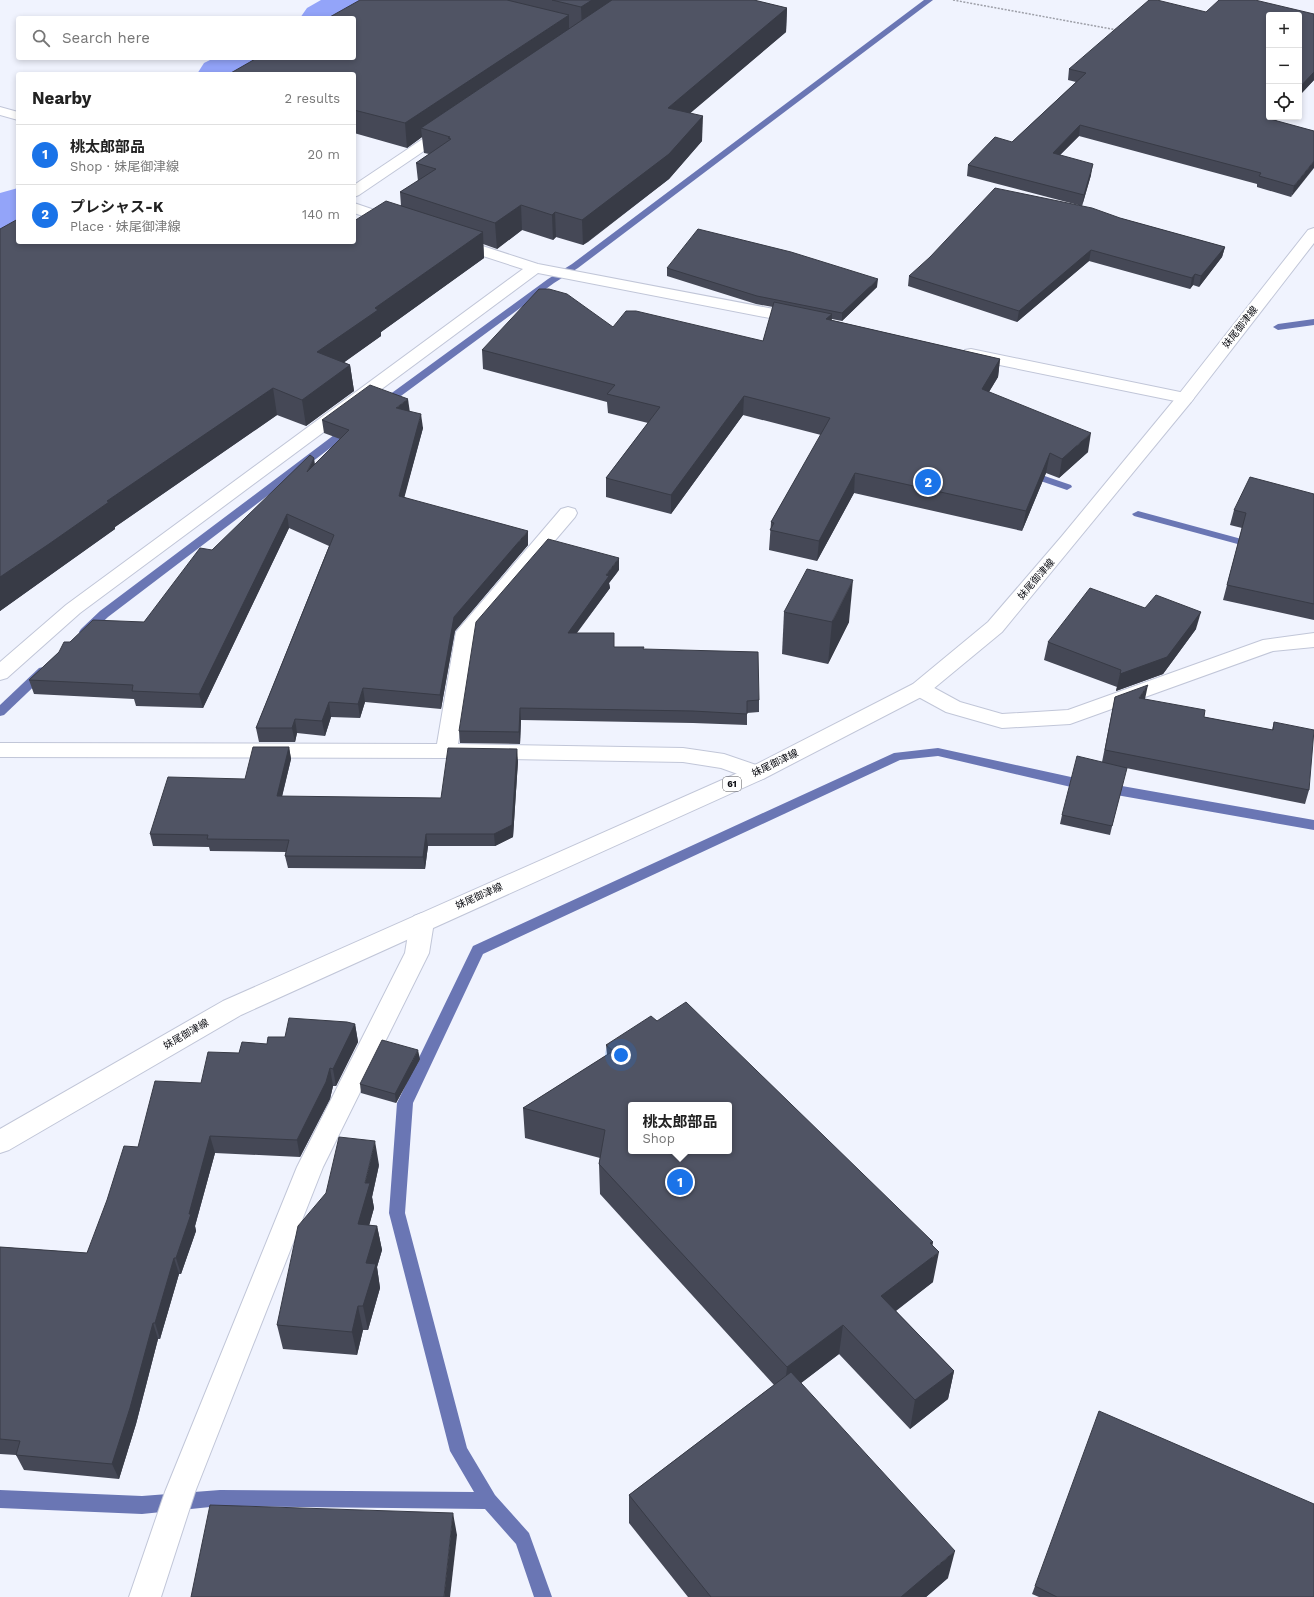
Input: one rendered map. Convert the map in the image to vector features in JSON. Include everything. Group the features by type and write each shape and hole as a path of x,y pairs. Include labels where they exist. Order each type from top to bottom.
{"street":[{"path":"0,112 16,116"},
{"path":"356,191 459,121"},
{"path":"356,209 407,226"},
{"name":"妹尾御津線","path":"0,1142 232,1008 757,773 920,689 995,627 1069,540 1185,398 1314,233"},
{"path":"437,236 535,268 819,323"},
{"path":"0,673 73,609 535,268"},
{"path":"959,352 1185,398"},
{"path":"446,751 466,632 568,513"},
{"path":"920,689 953,707 1002,721 1070,717 1270,645 1314,640"},
{"path":"0,750 446,751 683,755 724,761 757,773"},
{"path":"145,1597 176,1505 310,1167 417,952 422,922"}],"path":[{"path":"953,0 1120,31"}],"building":[{"path":"360,0 507,0 569,15 405,123 356,111 356,72 232,72 254,60 356,60 356,16 332,16"},
{"path":"552,0 592,0 581,7"},
{"path":"612,0 754,0 787,8 668,108 703,116 669,154 582,220 555,212 552,215 521,205 495,223 400,192 436,169 416,163 451,139 448,138 450,137 421,128"},
{"path":"1149,0 1157,0 1206,12 1219,0 1255,0 1314,14 1314,72 1302,85 1302,12 1266,12 1266,120 1274,120 1314,131 1314,161 1294,186 1259,176 1261,173 1080,125 1053,153 1093,164 1084,195 968,165 995,137 1012,142 1086,73 1069,69"},
{"path":"995,188 1092,208 1120,218 1225,247 1201,276 1195,274 1192,278 1091,250 1019,311 909,276 930,257"},
{"path":"386,201 483,232 375,308 378,310 317,352 350,365 302,400 273,388 107,501 109,502 0,577 0,229 16,220 16,244 356,244 356,220"},
{"path":"698,229 791,252 878,279 842,313 757,296 667,268"},
{"path":"539,289 549,289 567,294 613,327 626,311 636,311 763,341 774,302 832,314 826,319 1000,359 982,389 1091,433 1062,459 1050,453 1026,511 855,473 819,541 770,530 774,523 771,522 830,418 744,396 671,495 606,478 660,407 607,394 615,385 482,350"},
{"path":"370,385 408,399 396,408 421,414 399,496 528,531 454,617 440,695 363,688 358,704 329,702 322,721 295,719 292,728 256,728 334,535 287,514 199,694 132,691 133,685 29,680 59,652 64,642 70,642 93,620 144,622 200,548 212,550 310,455 314,458 307,472 349,430 322,420"},
{"path":"1250,477 1314,494 1314,604 1227,585 1246,513 1234,510"},
{"path":"548,539 619,558 606,575 609,576 568,633 614,633 614,647 758,652 759,700 747,701 747,714 693,711 520,708 519,732 459,731 476,622"},
{"path":"807,569 853,580 832,622 784,612"},
{"path":"1090,588 1145,608 1156,595 1201,612 1167,657 1120,674 1121,670 1048,642"},
{"path":"1148,685 1139,698 1205,710 1204,717 1273,730 1274,722 1314,730 1309,790 1105,750 1115,697"},
{"path":"253,747 289,747 277,796 441,798 448,748 517,749 512,825 494,834 426,834 423,857 285,856 289,840 207,839 208,835 150,834 168,777 245,779"},
{"path":"1077,756 1127,768 1112,826 1062,815"},
{"path":"686,1002 933,1242 930,1243 939,1252 881,1296 954,1371 915,1400 843,1325 787,1367 599,1164 605,1130 523,1108 613,1051 606,1045 651,1016 657,1021"},
{"path":"289,1018 347,1022 355,1024 333,1069 330,1068 326,1082 297,1140 210,1136 189,1214 191,1214 176,1258 174,1258 155,1323 153,1323 130,1408 112,1464 16,1455 20,1441 0,1439 0,1247 87,1253 107,1200 124,1146 138,1147 155,1081 201,1083 208,1052 239,1053 242,1042 267,1044 268,1037 285,1037"},
{"path":"382,1040 418,1050 395,1094 360,1084"},
{"path":"339,1137 375,1141 365,1183 370,1183 358,1224 377,1226 366,1263 376,1264 363,1306 358,1306 352,1332 277,1325 298,1226 326,1193"},
{"path":"791,1372 955,1551 901,1597 711,1597 629,1495"},
{"path":"1099,1411 1314,1504 1314,1597 1057,1597 1035,1586"},
{"path":"210,1505 453,1513 444,1597 191,1597"}],"waterway":[{"path":"328,16 356,0"},
{"path":"382,405 551,281 575,266 929,0"},
{"path":"226,72 247,60"},
{"path":"0,214 16,206"},
{"path":"1278,327 1314,322"},
{"path":"85,632 104,614 350,428"},
{"path":"1027,473 1067,487"},
{"path":"1138,514 1256,546"},
{"path":"0,712 43,671"},
{"path":"489,1501 459,1451 397,1213 405,1103 478,950 898,756 938,752 1071,782 1314,825"},
{"path":"0,1499 142,1505 220,1498 489,1501"},
{"path":"489,1501 523,1539 543,1597"}],"place":[{"name":"プレシャス-K","path":"928,482"},
{"name":"桃太郎部品","path":"680,1182"}]}
